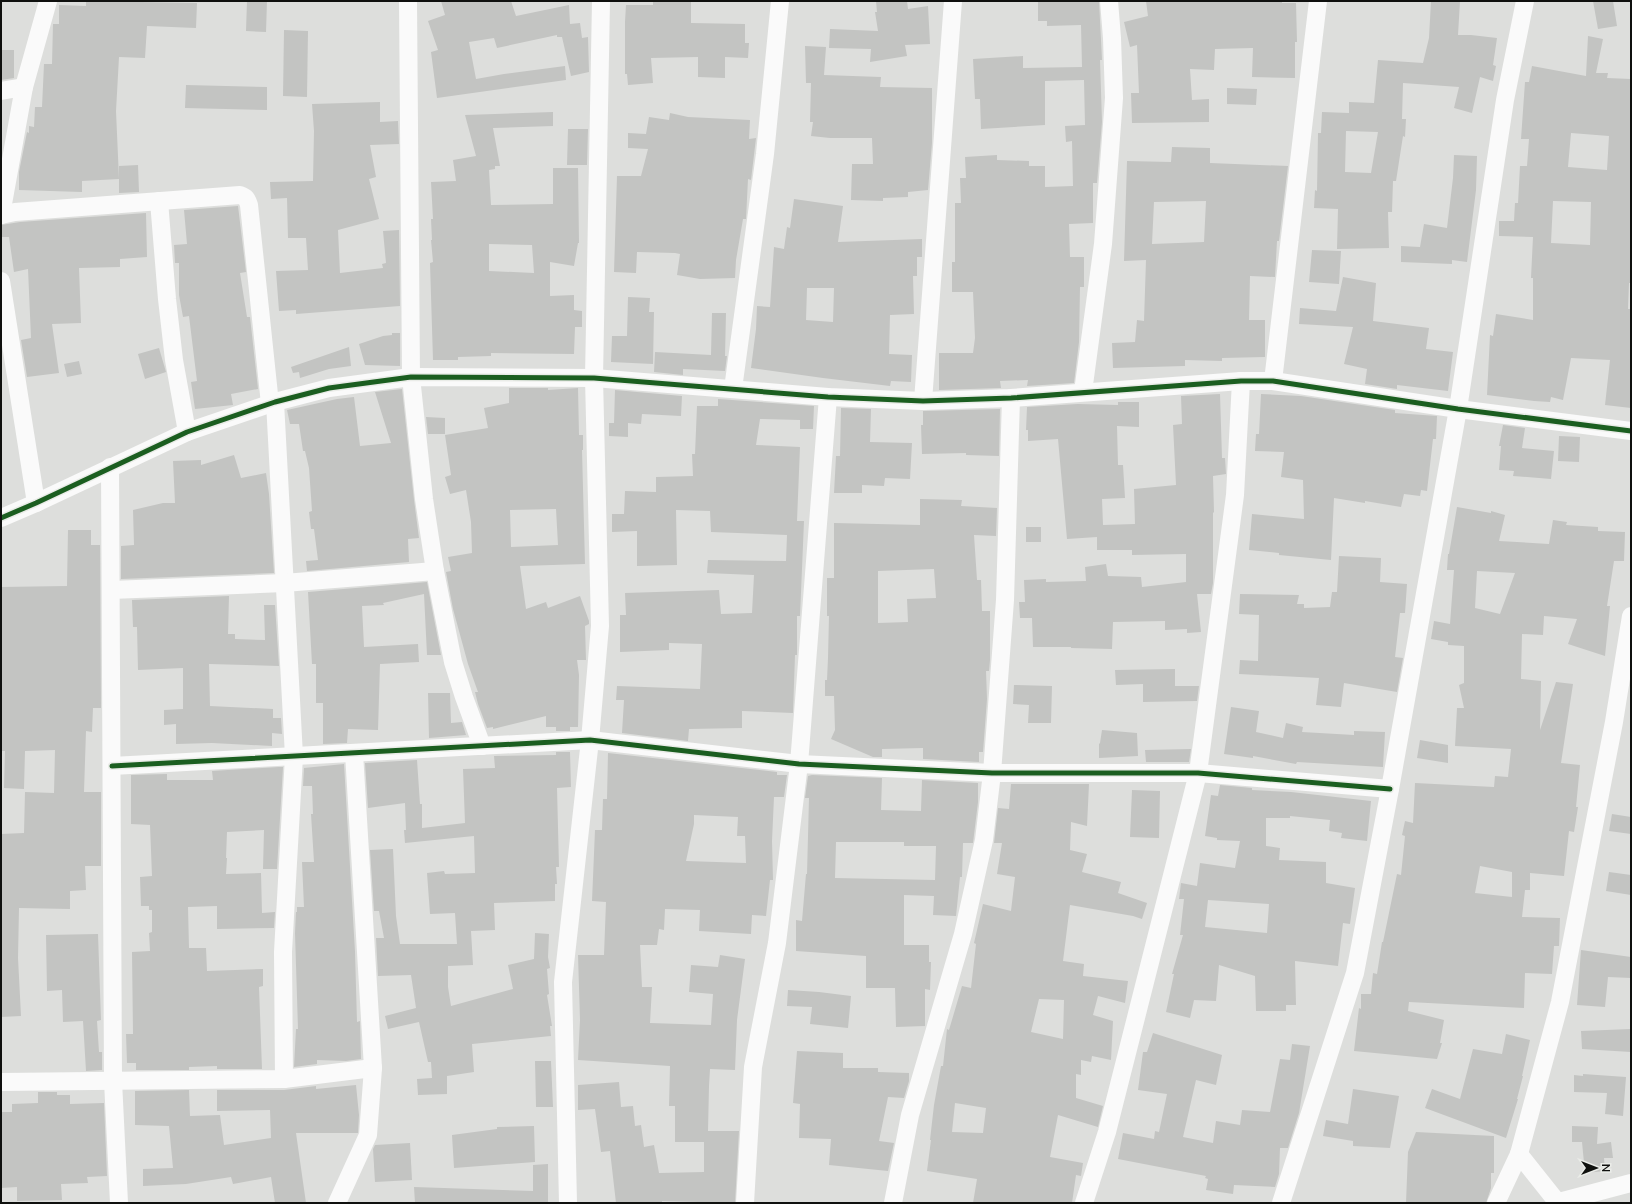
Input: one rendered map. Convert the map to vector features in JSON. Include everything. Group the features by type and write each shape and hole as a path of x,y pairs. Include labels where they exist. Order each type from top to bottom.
{"street":[{"path":"48,1 24,87 1,215 15,212 240,195 247,199 272,403 294,756 283,952 284,1079"},
{"path":"408,1 411,377 424,499 435,571 453,662 482,746"},
{"path":"568,1203 563,982 590,740 600,626 594,378 601,1"},
{"path":"733,389 765,154 780,1"},
{"path":"923,401 953,1"},
{"path":"1083,392 1103,244 1114,98 1109,1"},
{"path":"1273,381 1318,1"},
{"path":"1281,1203 1356,973 1458,408 1505,100 1525,1"},
{"path":"1,91 24,87"},
{"path":"159,202 171,337 187,432"},
{"path":"1,281 36,503"},
{"path":"1,518 187,432 272,403 329,388 411,377 594,378 828,397 923,401 1011,398 1241,381 1273,381 1631,431"},
{"path":"1084,1203 1107,1132 1198,773 1235,495 1241,381"},
{"path":"745,1203 753,1067 777,943 799,764 828,397"},
{"path":"893,1203 910,1115 963,934 984,840 992,774 1005,600 1011,398"},
{"path":"110,467 113,1081 119,1203"},
{"path":"111,590 284,583 435,571"},
{"path":"1496,1203 1519,1154 1560,1002 1614,722 1631,616"},
{"path":"112,766 590,740 799,764 992,774 1198,773 1390,789"},
{"path":"337,1203 368,1135 373,1068 354,753"},
{"path":"1,1082 284,1079 373,1068"},
{"path":"1519,1154 1556,1203 1631,1183"}],"building":[{"path":"86,1 197,3 196,28 147,26 145,58 119,57 116,111 119,179 82,181 82,192 19,190 19,172 27,132 29,133 29,126 34,127 35,107 42,107 44,64 52,64 53,24 59,24 59,5 86,6"},
{"path":"247,1 267,1 266,32 246,31"},
{"path":"441,1 511,1 516,16 569,5 570,24 580,23 582,38 588,37 589,72 571,76 562,37 557,37 557,35 497,48 494,38 469,42 476,79 565,66 566,80 437,98 431,52 438,50 428,21 445,15"},
{"path":"653,1 691,1 691,23 745,24 745,43 749,43 748,58 725,57 725,78 698,77 698,57 651,58 653,83 628,85 627,74 625,74 626,5 653,5"},
{"path":"876,1 907,1 908,9 928,6 930,44 905,45 907,56 870,62 871,49 829,48 830,29 878,31 875,12 877,12"},
{"path":"1038,1 1099,1 1102,60 1100,60 1102,122 1097,183 1093,183 1093,223 1069,224 1070,257 1084,257 1084,287 1080,287 1079,342 1074,383 1027,386 1028,380 1000,381 1001,388 939,390 939,353 973,353 975,338 973,292 952,292 952,262 955,262 955,203 961,203 960,178 966,178 965,157 997,155 997,160 1029,161 1029,166 1045,166 1045,187 1073,186 1072,141 1066,142 1065,126 1085,125 1084,80 1045,81 1045,125 981,129 980,99 975,99 973,59 1023,56 1023,68 1082,67 1081,25 1047,26 1047,21 1038,21"},
{"path":"1146,1 1282,1 1282,3 1296,3 1297,42 1295,42 1295,78 1252,77 1253,48 1215,49 1214,70 1190,69 1192,100 1209,99 1209,122 1132,123 1131,93 1139,93 1137,45 1130,47 1124,22 1148,16"},
{"path":"1431,1 1460,1 1458,35 1497,38 1493,65 1496,66 1493,81 1480,77 1472,113 1454,108 1459,87 1403,83 1402,119 1406,119 1405,137 1403,136 1396,181 1393,181 1392,212 1388,212 1389,248 1337,249 1338,209 1314,208 1315,190 1317,191 1318,133 1321,133 1322,112 1349,113 1349,102 1374,103 1378,60 1423,63 1429,38","holes":["1346,131 1378,132 1371,173 1345,172"]},
{"path":"1593,1 1613,1 1617,26 1598,29"},
{"path":"284,30 308,31 307,97 283,96"},
{"path":"1588,36 1603,39 1596,73 1608,73 1607,78 1631,79 1631,283 1629,283 1628,309 1631,309 1631,408 1605,405 1610,360 1571,358 1563,400 1551,397 1550,402 1534,401 1487,395 1490,335 1493,336 1496,314 1533,320 1533,278 1531,278 1533,237 1499,236 1499,221 1514,221 1515,203 1518,203 1520,166 1527,166 1529,139 1521,139 1525,82 1529,82 1532,66 1586,76","holes":["1571,133 1609,136 1607,170 1568,167","1553,201 1591,202 1590,245 1551,243"]},
{"path":"805,46 826,47 824,75 881,77 880,87 932,88 932,143 928,190 908,192 908,197 883,198 883,201 851,200 852,164 873,164 872,138 830,138 811,136 813,122 810,122 811,83 806,83"},
{"path":"1,50 14,50 14,78 1,80"},
{"path":"186,85 267,87 267,110 185,108"},
{"path":"1227,88 1257,89 1256,105 1227,104"},
{"path":"380,102 380,122 398,121 399,144 370,145 376,177 369,179 379,219 338,230 340,273 383,268 382,264 386,263 383,231 399,230 400,306 296,314 296,310 279,311 276,271 308,270 306,238 288,238 287,198 271,199 270,182 313,181 314,131 312,104"},
{"path":"553,112 553,126 493,128 500,166 495,166 495,169 489,170 491,205 553,204 553,168 578,168 579,243 574,266 550,262 550,296 574,295 574,310 582,311 582,327 575,327 574,354 491,353 491,356 458,357 458,360 433,360 430,263 433,262 431,240 431,219 433,219 431,182 456,181 453,160 476,156 465,115","holes":["489,244 532,245 534,273 489,271"]},
{"path":"670,113 688,117 750,120 749,139 756,138 751,180 748,179 746,219 743,219 736,260 735,278 700,279 677,275 680,254 675,253 637,252 636,273 614,272 617,176 641,176 648,149 628,148 628,133 646,134 649,117 669,120"},
{"path":"568,129 588,129 587,165 567,165"},
{"path":"1172,147 1210,148 1210,163 1288,166 1279,241 1277,241 1275,277 1250,276 1249,320 1265,320 1265,357 1222,358 1222,361 1185,360 1185,366 1113,368 1112,343 1135,342 1137,320 1144,321 1146,260 1124,261 1127,161 1171,162","holes":["1206,201 1204,242 1152,244 1154,202"]},
{"path":"1454,155 1477,156 1476,190 1467,262 1452,260 1452,264 1401,262 1401,246 1420,247 1424,224 1447,228"},
{"path":"138,165 139,192 119,193 119,166"},
{"path":"794,199 843,206 838,242 922,239 922,257 917,257 917,276 913,276 914,314 890,315 889,354 912,355 911,382 891,381 890,386 751,368 756,329 757,306 770,307 774,247 784,249 787,227 790,228","holes":["807,288 834,288 833,322 806,320"]},
{"path":"238,206 246,272 240,273 247,317 250,317 258,389 231,394 233,405 195,409 191,382 197,381 189,316 183,317 179,295 179,263 175,263 174,245 187,244 184,210"},
{"path":"146,213 147,257 120,259 120,267 79,268 81,323 52,324 59,373 27,377 21,340 31,338 28,269 14,272 9,237 1,237 1,225 20,222"},
{"path":"1312,250 1341,251 1339,284 1309,282"},
{"path":"1343,277 1376,283 1373,321 1429,328 1426,349 1453,352 1448,391 1397,385 1397,389 1365,384 1367,369 1344,364 1353,327 1299,324 1300,308 1336,311"},
{"path":"628,297 650,298 649,312 654,312 653,364 611,362 612,336 627,336"},
{"path":"712,313 726,313 725,356 727,356 725,371 683,369 683,375 654,372 655,352 711,355"},
{"path":"392,333 400,333 400,366 365,365 359,344 383,336 392,335"},
{"path":"349,347 351,366 329,369 300,378 299,372 293,373 291,367"},
{"path":"159,348 166,372 145,379 138,354"},
{"path":"79,361 82,374 67,377 64,364"},
{"path":"509,388 548,388 548,390 578,388 579,435 583,435 582,450 585,564 520,566 526,609 546,602 548,608 580,596 589,621 589,624 585,626 586,660 577,660 579,675 578,727 570,727 570,731 556,731 556,727 546,727 546,716 493,729 493,727 487,728 478,704 475,692 478,692 468,664 453,609 446,572 451,571 448,557 472,553 471,522 466,490 450,494 445,477 451,475 445,435 488,428 484,408 509,403","holes":["556,509 558,545 511,547 510,510"]},
{"path":"402,389 419,538 408,539 409,562 307,571 306,561 318,560 314,529 311,529 309,512 312,511 309,468 305,451 303,451 299,424 290,424 287,410 337,399 354,397 360,446 391,443 375,392"},
{"path":"615,390 682,396 681,416 642,414 641,424 628,423 628,437 609,436 609,423 614,423"},
{"path":"1220,394 1222,458 1225,458 1226,474 1213,476 1213,583 1211,594 1197,594 1201,632 1187,633 1187,629 1165,630 1165,621 1113,622 1112,649 1033,647 1032,618 1020,618 1019,602 1025,602 1024,580 1046,579 1046,582 1086,581 1085,567 1106,564 1108,576 1141,577 1142,587 1186,582 1186,554 1132,555 1132,550 1097,550 1097,537 1067,539 1058,439 1028,441 1028,430 1026,430 1027,407 1078,404 1118,405 1118,402 1139,402 1139,427 1117,426 1118,465 1123,465 1125,498 1102,499 1103,525 1135,524 1134,489 1176,485 1173,425 1182,424 1181,396"},
{"path":"1261,394 1301,396 1395,410 1395,413 1437,416 1436,439 1433,439 1427,491 1421,490 1420,496 1404,494 1401,507 1334,498 1331,560 1279,555 1279,553 1249,550 1252,514 1304,519 1303,480 1281,477 1284,452 1255,451 1256,434 1259,434"},
{"path":"718,399 814,406 813,429 800,429 800,420 760,419 756,445 800,447 797,521 804,521 800,616 797,616 797,655 795,655 793,713 742,711 742,728 689,729 688,741 622,733 624,700 616,700 617,686 700,689 702,644 669,643 669,650 620,652 620,615 626,615 625,593 719,590 721,614 752,613 754,575 707,573 708,560 786,561 787,535 711,532 710,511 676,510 677,565 637,566 637,531 612,532 612,514 624,514 625,491 656,492 656,477 693,476 692,454 695,454 697,406 718,406"},
{"path":"841,408 871,409 870,442 912,443 910,479 885,478 884,486 862,485 862,493 834,493 836,456 840,456"},
{"path":"1000,409 999,456 966,455 966,453 922,454 921,425 923,425 923,411"},
{"path":"426,417 445,418 445,434 428,434"},
{"path":"1503,425 1525,428 1522,448 1554,451 1551,479 1513,476 1514,471 1499,470 1501,446 1499,446"},
{"path":"1559,436 1580,437 1579,462 1558,461"},
{"path":"234,455 241,478 266,473 269,494 274,573 121,579 121,546 134,545 133,510 163,503 175,503 173,461 201,460 201,465"},
{"path":"920,499 962,500 961,506 997,508 996,536 974,535 977,580 981,580 982,611 990,611 990,660 989,671 986,671 987,699 983,752 979,752 979,762 923,759 923,748 882,749 882,757 873,757 831,739 835,730 834,696 825,696 825,680 827,680 829,616 827,616 827,578 834,578 834,523 920,525","holes":["934,569 936,598 907,599 908,622 878,623 878,571"]},
{"path":"1457,507 1491,513 1491,511 1505,515 1499,541 1549,544 1553,520 1567,522 1566,525 1598,527 1598,531 1625,532 1624,561 1614,561 1607,606 1610,606 1605,656 1568,644 1577,619 1544,616 1543,635 1522,634 1521,679 1541,681 1540,730 1556,682 1573,684 1561,763 1580,765 1576,807 1578,807 1574,832 1569,831 1564,876 1530,873 1530,890 1525,890 1522,917 1560,918 1559,946 1554,946 1552,974 1525,973 1524,1008 1409,1002 1408,1011 1444,1020 1440,1043 1442,1043 1437,1059 1354,1051 1359,1008 1361,1009 1361,994 1371,994 1373,973 1377,974 1382,942 1397,874 1401,875 1405,836 1402,835 1405,821 1413,823 1415,783 1494,787 1495,776 1508,777 1511,749 1455,746 1457,708 1464,708 1459,685 1464,683 1464,646 1448,645 1448,642 1431,639 1434,621 1450,624 1454,570 1447,570","holes":["1477,571 1515,573 1500,614 1475,608","1480,866 1512,872 1512,897 1475,893"]},
{"path":"1026,527 1041,527 1041,542 1026,542"},
{"path":"68,530 91,530 91,545 100,545 101,708 93,708 92,732 86,731 84,792 101,792 101,866 85,866 86,890 70,891 70,909 19,908 18,958 21,1016 1,1017 1,834 24,833 25,792 54,793 55,750 25,751 24,789 4,788 5,751 1,751 1,587 67,586"},
{"path":"1339,556 1381,558 1380,582 1407,584 1405,613 1400,613 1395,657 1403,658 1397,692 1344,683 1341,707 1316,705 1319,678 1239,674 1240,660 1258,661 1259,615 1239,614 1240,594 1299,595 1297,604 1304,604 1304,608 1330,607 1332,592 1337,592"},
{"path":"427,582 441,655 427,655 424,594 383,603 384,605 362,606 364,647 418,644 419,662 380,664 378,730 348,729 347,743 323,744 323,703 316,703 316,664 312,664 308,592"},
{"path":"229,596 228,634 235,634 235,639 265,640 264,605 275,605 279,666 209,664 210,706 273,709 273,718 281,718 282,734 272,733 272,746 212,743 176,744 176,724 164,725 164,710 183,709 183,668 138,670 137,627 133,627 132,600"},
{"path":"1175,669 1175,686 1199,686 1197,701 1143,702 1143,684 1116,685 1115,670"},
{"path":"1014,685 1052,686 1051,723 1028,723 1029,705 1013,704"},
{"path":"428,693 450,693 451,723 462,722 466,735 429,738"},
{"path":"1231,707 1259,711 1256,732 1283,738 1286,723 1303,727 1302,732 1354,735 1354,731 1385,732 1383,767 1297,762 1296,764 1253,756 1253,758 1224,754"},
{"path":"1102,730 1137,733 1138,756 1099,758 1099,744"},
{"path":"1420,740 1448,745 1448,763 1417,758"},
{"path":"1191,749 1189,762 1146,762 1145,750"},
{"path":"556,752 570,752 571,787 557,788 559,867 556,867 557,884 555,884 555,901 494,903 495,930 471,931 473,965 448,966 448,987 451,1006 513,989 508,965 534,959 535,933 549,934 548,957 550,968 547,969 549,994 547,995 552,1026 550,1026 551,1036 472,1044 474,1072 447,1076 447,1094 418,1095 417,1079 432,1078 431,1062 428,1062 419,1022 388,1029 385,1016 416,1008 411,975 378,976 376,938 384,938 379,911 374,911 370,850 393,849 396,916 400,944 457,944 455,913 430,914 427,873 444,871 445,874 475,873 474,836 405,843 405,803 368,808 365,763 417,760 420,804 422,804 422,828 465,823 463,769 495,768 494,756 556,755"},
{"path":"608,753 777,772 777,775 787,775 784,797 774,797 772,841 773,880 770,880 766,916 752,915 751,934 699,931 700,910 665,909 664,930 659,929 657,945 640,945 642,987 652,987 650,1023 711,1025 713,994 689,992 691,965 718,967 720,955 745,959 737,1020 735,1070 710,1069 709,1086 708,1131 739,1131 735,1203 662,1201 662,1203 616,1203 610,1151 601,1152 595,1109 578,1110 578,1085 619,1082 621,1107 633,1106 635,1126 641,1125 644,1147 654,1145 659,1173 704,1172 704,1142 675,1142 675,1106 669,1106 670,1066 578,1060 580,1020 578,955 604,955 606,902 592,901 595,830 602,830 603,799 607,799","holes":["694,815 738,817 737,836 745,836 746,863 686,861 694,824"]},
{"path":"344,764 355,952 357,1022 360,1021 361,1059 346,1061 317,1060 317,1064 294,1067 296,1029 298,1029 295,933 296,912 297,907 304,907 302,862 314,862 311,814 313,814 312,786 303,786 304,768"},
{"path":"283,767 277,869 263,869 264,830 227,832 226,874 261,873 262,913 275,912 274,928 217,929 217,906 188,907 189,948 206,948 207,971 263,969 263,986 259,987 262,1069 217,1069 217,1066 189,1067 189,1070 136,1070 136,1063 127,1063 126,1034 133,1034 132,952 150,951 149,933 152,932 152,910 149,910 149,906 141,906 140,877 152,876 150,825 131,824 131,775 167,774 167,780 213,780 212,771"},
{"path":"808,776 882,778 881,810 921,811 922,780 978,783 978,802 973,843 963,843 962,877 960,877 956,916 933,915 934,896 904,895 904,945 929,945 929,962 931,962 930,990 925,989 925,1026 896,1027 895,988 866,988 866,956 796,951 796,920 802,921 807,874 809,798 805,798","holes":["836,842 904,842 904,846 936,846 935,880 835,878"]},
{"path":"1011,784 1089,784 1087,826 1071,822 1070,850 1087,854 1082,872 1121,882 1118,893 1147,903 1142,919 1133,916 1070,905 1063,961 1084,964 1083,976 1128,981 1125,1003 1098,996 1093,1015 1113,1021 1111,1060 1092,1056 1091,1062 1081,1060 1081,1075 1076,1074 1076,1098 1103,1106 1098,1127 1058,1115 1050,1157 1083,1163 1081,1176 1076,1175 1072,1203 973,1203 977,1179 927,1171 934,1105 941,1066 943,1066 947,1029 949,1030 962,986 971,988 976,944 974,943 983,904 1011,911 1015,877 997,874 1002,843 994,843 998,808 1009,809","holes":["1039,999 1064,1000 1063,1039 1031,1032","955,1103 986,1108 983,1133 952,1132"]},
{"path":"1220,785 1252,788 1252,790 1291,792 1371,801 1367,841 1341,838 1342,833 1329,831 1330,820 1290,816 1290,818 1266,818 1266,846 1280,848 1279,860 1326,862 1326,883 1355,888 1350,924 1343,923 1338,966 1295,961 1296,1005 1286,1005 1286,1011 1256,1011 1255,976 1219,965 1216,1001 1194,1000 1190,1018 1166,1012 1174,974 1172,974 1183,935 1180,935 1184,899 1179,899 1181,883 1197,886 1200,863 1235,868 1240,841 1217,840 1217,838 1205,836 1211,795 1218,796","holes":["1208,900 1269,904 1267,933 1205,927"]},
{"path":"1132,790 1160,791 1159,838 1130,837"},
{"path":"1612,814 1631,817 1631,834 1609,831"},
{"path":"1609,872 1631,875 1631,895 1606,891"},
{"path":"98,934 101,1020 97,1021 99,1052 102,1052 102,1070 86,1071 83,1021 63,1022 62,990 47,991 46,935"},
{"path":"1581,950 1631,957 1631,978 1608,977 1605,1007 1577,1005"},
{"path":"788,990 851,996 848,1028 810,1024 812,1007 787,1006"},
{"path":"1631,1029 1631,1052 1582,1049 1581,1031"},
{"path":"1153,1033 1222,1055 1216,1085 1196,1080 1183,1137 1213,1143 1216,1121 1240,1125 1242,1110 1270,1112 1280,1059 1290,1060 1292,1044 1310,1046 1299,1113 1288,1148 1280,1148 1279,1174 1275,1187 1234,1185 1233,1194 1206,1190 1208,1179 1205,1178 1206,1176 1118,1159 1123,1133 1154,1139 1155,1131 1159,1132 1167,1094 1138,1090 1143,1052 1147,1052"},
{"path":"1506,1034 1530,1040 1518,1099 1506,1138 1425,1108 1432,1089 1460,1099 1473,1049 1502,1054"},
{"path":"797,1051 843,1053 843,1068 878,1068 878,1072 909,1073 909,1081 904,1098 888,1097 879,1141 894,1143 888,1171 829,1165 831,1139 799,1138 800,1104 793,1103"},
{"path":"535,1061 551,1061 553,1107 536,1107"},
{"path":"1583,1074 1626,1077 1623,1116 1605,1114 1607,1093 1574,1092 1574,1075 1583,1076"},
{"path":"356,1085 359,1115 358,1133 296,1133 306,1203 275,1203 271,1177 233,1184 231,1177 186,1184 143,1186 143,1169 173,1168 169,1126 135,1125 135,1091 189,1090 190,1116 220,1115 224,1145 271,1138 270,1110 217,1111 217,1090 284,1090 316,1086 316,1089"},
{"path":"1353,1089 1399,1096 1390,1148 1353,1146 1353,1141 1323,1136 1326,1120 1348,1124"},
{"path":"38,1092 57,1092 57,1095 70,1095 70,1104 104,1103 107,1176 87,1177 88,1183 61,1184 62,1200 17,1201 17,1187 1,1188 1,1112 12,1112 12,1104 38,1103"},
{"path":"534,1126 535,1162 454,1168 452,1135 497,1129 497,1127"},
{"path":"1572,1126 1598,1127 1597,1144 1611,1142 1613,1158 1604,1158 1605,1171 1585,1173 1582,1142 1572,1142"},
{"path":"1416,1132 1494,1136 1494,1173 1491,1173 1491,1188 1486,1203 1406,1203 1408,1152"},
{"path":"410,1143 412,1180 375,1182 373,1149 375,1145"},
{"path":"548,1164 548,1203 415,1203 414,1187 533,1191 533,1165"}],"cycle path":[{"path":"1,518 187,432 275,402 329,388 411,377 594,378 828,397 923,401 1011,398 1241,381 1273,381 1458,409 1631,431"},
{"path":"112,766 590,740 799,764 992,773 1198,773 1390,789"}]}
